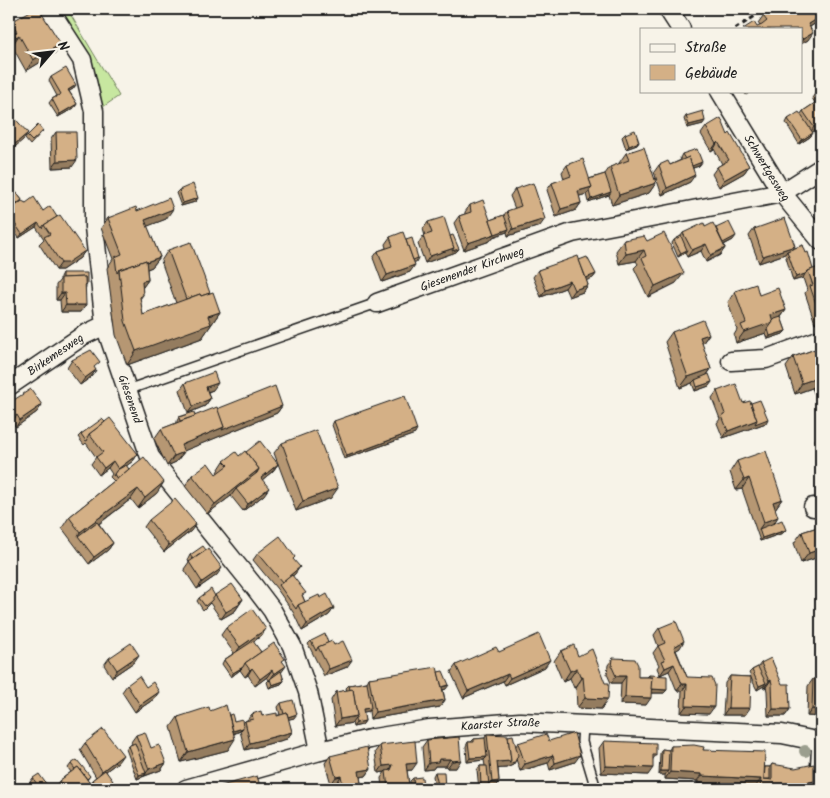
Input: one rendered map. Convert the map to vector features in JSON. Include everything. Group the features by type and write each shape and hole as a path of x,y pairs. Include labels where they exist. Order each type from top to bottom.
{"street":[{"name":"Giesenend","path":"49,9 82,60 94,111 94,227 105,325 150,458 272,610 292,646 308,692 320,751"},
{"path":"668,9 680,28"},
{"name":"Schwertgesweg","path":"721,92 782,192 821,241"},
{"name":"Giesenender Kirchweg","path":"377,303 572,233 782,192 821,168"},
{"name":"Birkemesweg","path":"9,386 84,335 105,325"},
{"path":"731,361 766,359 821,339"},
{"name":"Kaarster Straße","path":"186,789 320,751 374,738 430,729 520,722 782,734 819,742"}],"lane":[{"name":"Giesenender Kirchweg","path":"127,390 377,303"},
{"path":"583,725 582,742 596,789"},
{"path":"814,789 819,742"}],"path":[{"path":"737,28 766,9"}],"green space":[{"path":"58,9 66,9 69,12 119,96 100,109"}],"building":[{"path":"34,9 39,9 61,44 33,60 19,35 16,37 14,33 17,32 11,22"},
{"path":"774,9 821,9 821,16 808,24 813,33 803,39 802,28 745,28 754,22 757,27 762,25 767,21 763,16"},
{"path":"66,68 76,85 68,90 77,104 60,114 52,99 61,94 51,77"},
{"path":"821,89 821,98 817,91"},
{"path":"821,99 821,123 814,127 803,111"},
{"path":"703,111 705,121 689,125 686,116"},
{"path":"799,112 813,133 802,140 788,119"},
{"path":"9,114 28,133 9,149"},
{"path":"721,118 728,135 730,133 749,166 724,180 717,167 729,160 718,142 716,144 706,127"},
{"path":"38,125 43,131 32,141 27,136"},
{"path":"635,130 639,142 629,146 625,134"},
{"path":"56,132 76,132 77,160 57,161"},
{"path":"644,147 656,183 619,195 610,167 629,160 626,153"},
{"path":"697,149 702,162 692,166 689,157 685,159 682,154"},
{"path":"689,157 695,175 667,188 659,165 668,161 670,165"},
{"path":"583,159 592,187 578,191 581,203 561,209 552,183 571,176 567,165"},
{"path":"605,174 611,192 591,199 589,191 592,187 589,179"},
{"path":"9,183 22,200 9,210"},
{"path":"533,183 545,219 513,229 507,211 521,206 515,189"},
{"path":"193,184 198,198 183,203 179,190"},
{"path":"34,197 43,211 50,206 57,217 42,228 38,223 22,234 9,215 9,211 22,201 26,203"},
{"path":"169,198 173,209 145,220 160,257 119,270 117,273 115,257 122,254 108,218 136,207 137,211"},
{"path":"483,200 495,234 468,243 459,216 471,212 470,205"},
{"path":"60,215 85,251 67,263 61,263 44,237 50,234 44,225"},
{"path":"504,215 509,229 495,234 490,220"},
{"path":"444,217 454,248 430,256 423,236 432,233 428,222"},
{"path":"785,218 795,246 763,256 754,229"},
{"path":"729,222 736,236 723,243 716,228"},
{"path":"704,223 705,227 713,223 725,248 711,255 706,244 692,250 683,233"},
{"path":"403,232 415,265 387,275 378,251 393,246 390,237"},
{"path":"664,233 684,273 655,286 642,258 646,256 644,250 626,254 624,240 644,236 647,241"},
{"path":"453,235 459,249 452,251 454,248 450,236"},
{"path":"681,236 687,250 681,253 674,240"},
{"path":"412,238 418,258 413,260 406,240"},
{"path":"191,242 210,293 186,299 168,250"},
{"path":"803,245 806,253 808,252 813,269 796,277 787,251"},
{"path":"578,256 588,285 574,290 570,281 546,290 538,270"},
{"path":"587,257 596,274 586,278 579,260"},
{"path":"146,260 148,280 142,281 143,295 140,297 143,315 200,294 201,296 213,292 220,312 208,316 211,324 136,351 125,321 119,270"},
{"path":"821,266 820,316 810,286 813,285 808,271"},
{"path":"62,273 87,273 87,284 85,284 85,277 62,278"},
{"path":"85,277 86,305 66,305 65,293 61,293 61,278"},
{"path":"756,284 759,295 778,288 786,310 771,315 773,322 744,332 741,325 746,323 735,291"},
{"path":"781,317 786,331 770,336 768,329 773,322 772,320"},
{"path":"703,320 709,334 700,337 711,369 688,377 672,332"},
{"path":"821,347 821,382 820,377 802,383 793,357"},
{"path":"91,350 100,362 94,367 96,370 85,378 72,360"},
{"path":"214,372 218,383 206,387 210,399 193,406 185,383"},
{"path":"709,374 712,382 697,387 695,380"},
{"path":"736,384 743,403 750,401 757,420 728,431 722,416 725,414 717,391"},
{"path":"275,386 282,406 222,430 224,427 217,409"},
{"path":"31,389 42,405 20,420 17,415 9,420 9,403"},
{"path":"405,396 417,430 347,456 334,421"},
{"path":"760,400 768,419 755,424 757,420 751,403"},
{"path":"217,407 224,427 181,445 184,452 174,456 161,429"},
{"path":"194,412 195,416 180,421 179,417"},
{"path":"110,418 138,454 118,469 113,461 104,468 96,457 103,452 89,434"},
{"path":"102,419 105,422 89,434 86,441 81,434"},
{"path":"316,430 338,488 303,501 282,443"},
{"path":"260,441 278,464 261,478 269,488 248,504 236,489 257,473 259,469 246,452"},
{"path":"245,451 259,469 215,504 192,475 208,463 216,474 228,465 224,461 236,452 239,456"},
{"path":"766,451 782,499 773,502 778,517 764,522 749,478 744,480 737,461"},
{"path":"144,457 164,482 145,498 138,489 80,532 69,517"},
{"path":"126,465 129,469 117,479 114,474"},
{"path":"175,499 196,524 169,545 149,520"},
{"path":"782,520 786,530 762,538 759,529"},
{"path":"97,522 113,543 94,557 78,536"},
{"path":"821,526 821,549 809,553 802,532"},
{"path":"280,536 295,557 293,559 300,567 282,582 258,553"},
{"path":"203,546 206,550 193,559 190,555"},
{"path":"208,549 222,568 202,582 189,562"},
{"path":"292,575 306,593 302,595 305,602 298,605 296,609 279,585"},
{"path":"232,584 243,599 239,602 240,604 226,612 215,595"},
{"path":"211,589 215,596 205,606 199,598"},
{"path":"327,594 334,608 307,624 298,605 319,595 320,598"},
{"path":"252,609 266,629 240,647 226,628"},
{"path":"676,621 684,641 674,647 687,677 712,678 715,685 714,707 686,706 687,684 682,684 674,664 665,668 662,661 665,660 658,646 665,643 659,628"},
{"path":"325,634 328,643 318,647 316,651 311,641"},
{"path":"539,634 550,660 510,678 508,674 468,691 456,665 496,647 499,652"},
{"path":"253,641 261,652 233,673 224,660"},
{"path":"332,641 334,645 343,641 352,660 329,669 318,647"},
{"path":"131,643 139,655 117,670 109,658"},
{"path":"274,643 285,659 282,661 286,666 274,674 272,670 260,679 252,668 250,670 245,663"},
{"path":"574,645 578,656 592,649 605,683 609,683 608,699 585,698 583,677 581,678 577,668 570,671 561,651"},
{"path":"613,658 635,659 638,665 638,677 652,677 651,698 625,697 626,676 616,676 612,667"},
{"path":"771,658 782,684 789,684 790,709 773,709 771,680 769,681 761,663"},
{"path":"437,667 445,700 375,712 369,678"},
{"path":"758,667 766,683 759,686 752,670"},
{"path":"281,671 284,681 272,685 270,679"},
{"path":"443,671 449,685 442,687 438,672"},
{"path":"649,675 667,676 667,690 651,689 652,677 649,677"},
{"path":"139,676 146,687 153,682 159,692 140,705 127,685"},
{"path":"730,676 751,677 750,708 728,708"},
{"path":"813,679 821,679 821,709 812,709"},
{"path":"367,682 371,708 363,709 365,721 356,723 355,719 357,716 353,689 350,690 349,685"},
{"path":"353,689 357,716 340,719 336,692"},
{"path":"293,700 297,714 288,717 287,713 284,714 281,703"},
{"path":"226,705 235,739 188,752 178,717 209,707 210,711"},
{"path":"261,711 262,716 277,713 277,716 287,713 292,732 250,743 245,721 253,719 252,714"},
{"path":"232,714 234,721 242,719 243,728 233,731 229,715"},
{"path":"103,729 123,755 102,771 85,743"},
{"path":"145,732 151,748 159,745 166,763 149,769 136,735"},
{"path":"574,733 580,755 555,763 553,755 525,764 518,743 546,734 549,741"},
{"path":"487,734 508,735 511,761 497,762 499,781 492,782"},
{"path":"513,735 518,755 515,762 509,763 511,761 508,736"},
{"path":"459,737 461,760 439,759 438,762 429,763 427,740"},
{"path":"485,738 487,757 470,758 468,742 474,742 474,739"},
{"path":"415,741 417,763 406,764 409,785 401,786 402,789 388,789 386,771 391,770 393,765 383,766 380,745"},
{"path":"604,741 656,743 656,755 653,755 653,768 606,766"},
{"path":"135,743 146,773 139,775 128,746"},
{"path":"694,745 704,747 703,750 765,752 764,779 772,780 772,764 795,768 814,764 814,781 775,789 760,789 761,779 702,776 702,774 670,772 671,746"},
{"path":"367,747 371,769 359,771 362,789 344,789 341,776 336,777 330,756"},
{"path":"662,749 669,750 668,771 661,771"},
{"path":"77,760 90,776 87,779 78,767 75,769 71,764"},
{"path":"480,766 487,766 489,785 481,786"},
{"path":"78,767 94,789 65,789 59,781"},
{"path":"765,767 770,767 770,779 764,779"},
{"path":"105,770 113,781 99,789 92,780"},
{"path":"435,772 444,772 445,789 439,789"},
{"path":"39,774 50,789 46,789 41,783 38,786 33,778"},
{"path":"257,776 261,789 222,789 221,786"},
{"path":"422,777 423,789 414,789 413,778"},
{"path":"41,783 46,789 34,789"},
{"path":"816,786 816,789 798,789"}]}
